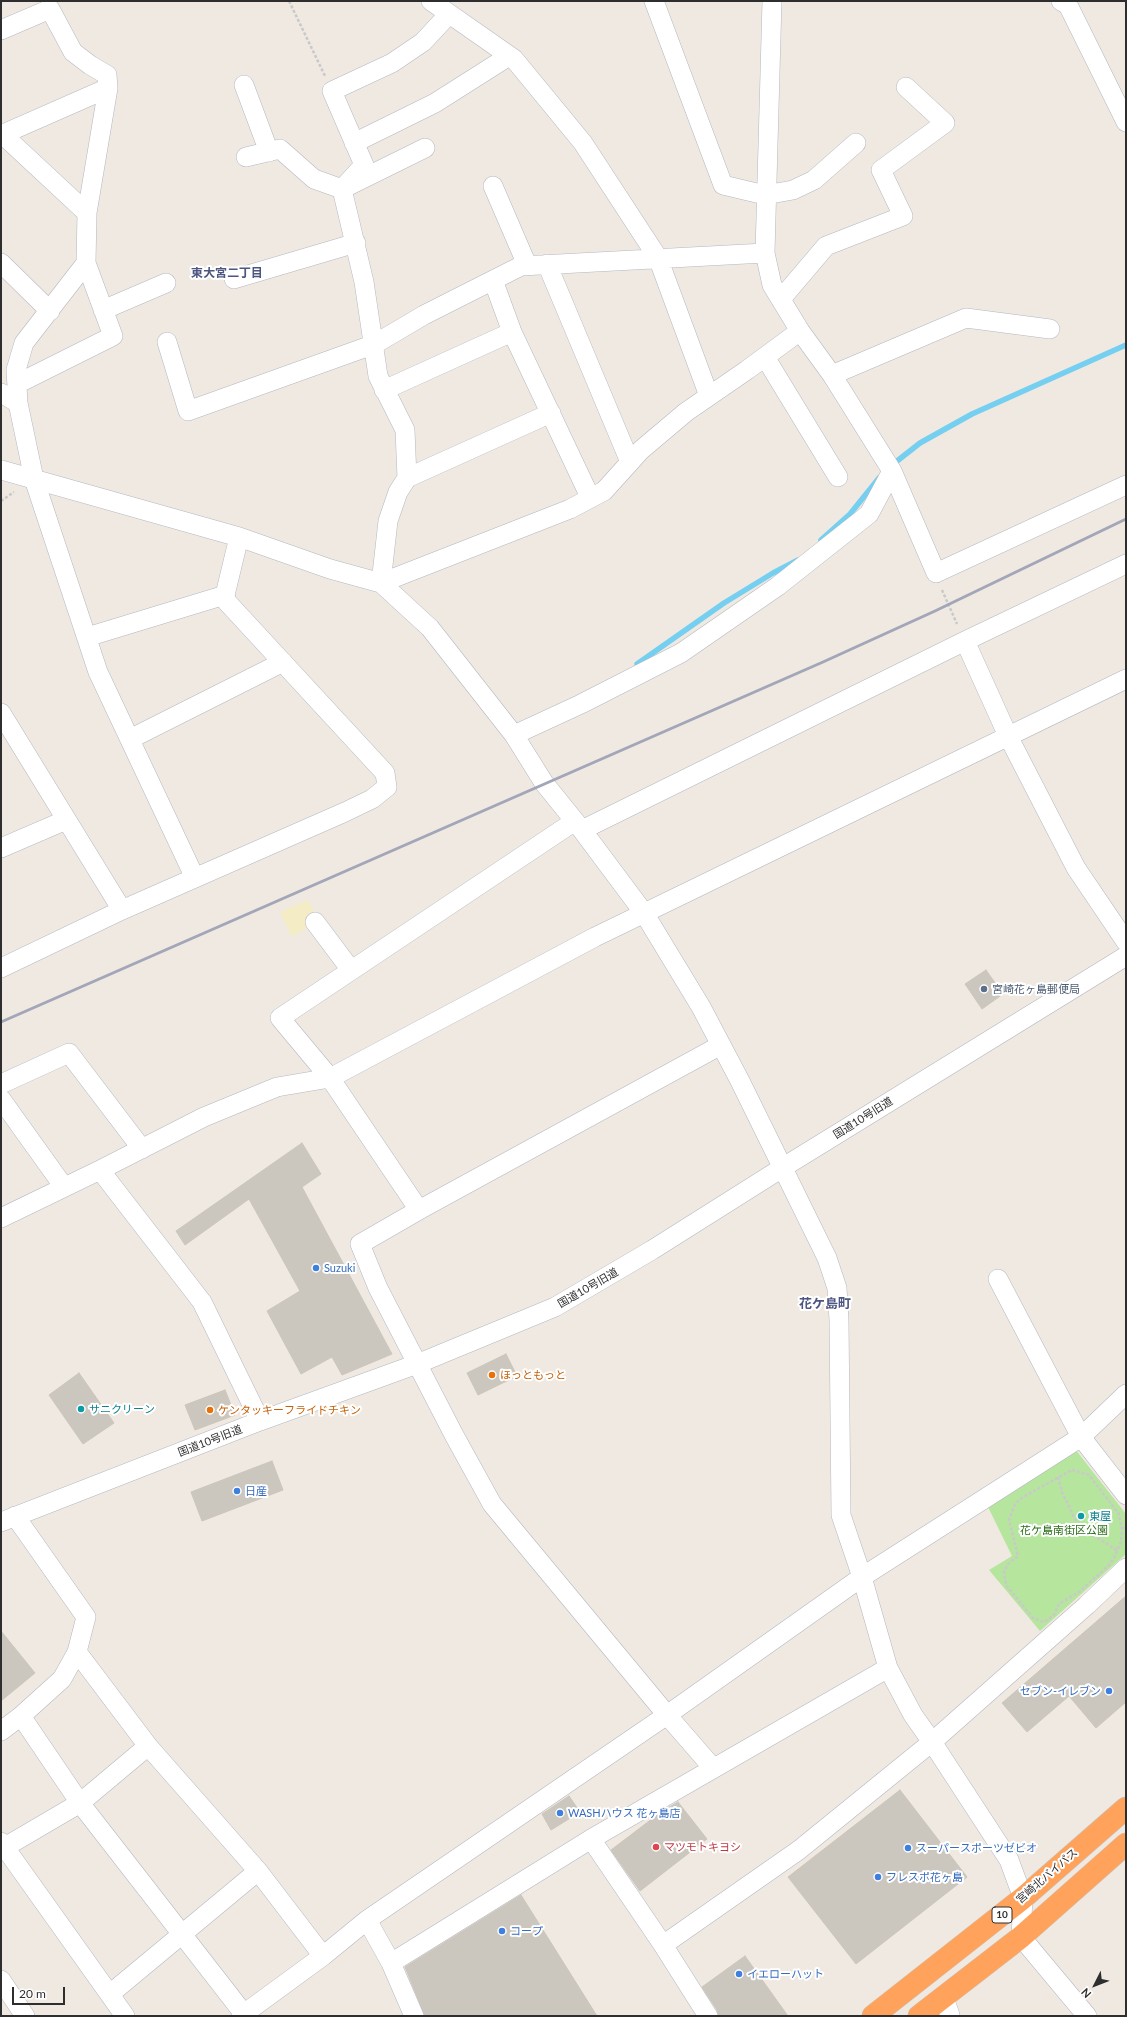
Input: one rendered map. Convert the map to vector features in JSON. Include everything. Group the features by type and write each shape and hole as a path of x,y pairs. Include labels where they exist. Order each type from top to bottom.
{"highway":[{"name":"宮崎北バイパス","path":"873,2016 1023,1898 1126,1808"},
{"name":"10","path":"919,2016 946,2007 1021,1937 1126,1844"}],"street":[{"path":"654,1 724,185 765,195 793,190 814,180 856,144"},
{"path":"772,1 765,195 765,253 772,285 800,331 832,375 892,471 936,573 1126,485"},
{"path":"1061,1 1068,5 1126,122"},
{"path":"1,30 49,5 74,52 107,75 108,88 87,213 86,263 112,336 9,388"},
{"path":"342,189 364,165 332,90 392,63 423,42 439,5 514,59 583,143 658,258 710,396"},
{"path":"354,143 435,103 509,56"},
{"path":"244,85 269,152"},
{"path":"781,300 826,246 903,216 881,170 945,123 906,87"},
{"path":"87,213 1,135 108,88"},
{"path":"246,158 280,150 314,179 342,189 425,148"},
{"path":"493,186 527,266"},
{"path":"342,189 356,242 374,344 378,376 405,430 407,478"},
{"path":"234,279 356,242"},
{"path":"167,342 188,411 374,344 424,315 521,266 765,253"},
{"path":"1,263 50,311"},
{"path":"9,388 24,343 86,263"},
{"path":"547,264 630,462"},
{"path":"493,280 512,332 590,498"},
{"path":"103,310 166,283"},
{"path":"832,375 966,318 1050,329"},
{"path":"381,583 570,509 604,491 641,450 686,412 800,331"},
{"path":"384,390 512,332"},
{"path":"765,357 838,477"},
{"path":"9,388 18,403 34,478 98,672 195,878"},
{"path":"381,583 388,521 398,492 407,478 551,413"},
{"path":"1,470 34,478 239,537 330,569 381,583 430,628 514,735 544,783 579,826 644,912 721,1045 827,1258 837,1288 839,1320 841,1514 862,1577 888,1668 913,1715 1008,1860 1023,1898 1021,1937 1087,2016"},
{"path":"514,735 581,704 681,653 771,590 869,514 892,471"},
{"path":"1,968 122,910 345,812 372,799 387,787 385,774 227,602 225,594 239,537"},
{"path":"419,1210 330,1078 280,1018 351,970 579,826 1126,564"},
{"path":"87,637 225,594"},
{"path":"965,641 1008,736 1076,868 1126,942"},
{"path":"130,739 282,662"},
{"path":"1,1218 204,1117 277,1087 330,1078 644,912 1126,679"},
{"path":"1,713 122,910"},
{"path":"1,848 66,820"},
{"path":"315,922 351,970"},
{"name":"国道10号旧道","path":"8,1519 260,1421 417,1364 556,1307 652,1250 1126,956"},
{"path":"713,1768 666,1715 492,1504 378,1288 360,1244 419,1210 721,1045"},
{"path":"1,1084 69,1053 142,1149"},
{"path":"1,1099 64,1187"},
{"path":"100,1170 202,1302 260,1421"},
{"path":"998,1279 1080,1436 1126,1495"},
{"path":"21,1716 80,1803 183,1934 243,2015 323,1956 367,1920 666,1715 862,1577 1080,1436 1126,1394"},
{"path":"1,1731 21,1716 62,1679 77,1652 86,1617 8,1519"},
{"path":"663,1945 799,1850 932,1742 1087,1605 1126,1568"},
{"path":"77,1652 148,1746 258,1871 323,1956"},
{"path":"391,1963 591,1838 888,1668"},
{"path":"126,2016 3,1844 80,1803 148,1746"},
{"path":"591,1838 663,1945 708,2016"},
{"path":"110,1994 258,1871"},
{"path":"367,1920 391,1963 414,2016"},
{"path":"1,1980 25,2016"}],"path":[{"path":"289,1 332,90"},
{"path":"936,573 947,605 965,641"},
{"path":"1072,1470 1088,1475 1119,1514 1122,1528 1118,1551 1108,1566 1079,1592 1060,1604 1054,1615 1044,1622 1033,1618 1006,1585 1004,1571 1008,1564 1018,1556 1008,1520 1015,1504 1023,1497 1058,1477 1072,1470"},
{"path":"1058,1477 1062,1492 1075,1519 1084,1529 1118,1551"}],"green space":[{"name":"花ケ島南街区公園","path":"1075,1449 1126,1514 1126,1554 1040,1631 989,1570 1012,1556 988,1507"}],"sand":[{"path":"308,900 318,921 292,937 280,912"}],"building":[{"name":"宮崎花ヶ島郵便局","path":"986,970 1003,994 982,1009 965,984"},
{"name":"Suzuki","path":"302,1143 321,1174 302,1187 392,1354 342,1375 332,1357 301,1374 267,1311 300,1291 249,1199 185,1245 176,1231"},
{"name":"ほっともっと","path":"506,1354 517,1376 478,1395 467,1373"},
{"name":"サニクリーン","path":"79,1373 114,1423 83,1444 49,1395"},
{"name":"ケンタッキーフライドチキン","path":"225,1390 235,1415 195,1430 185,1405"},
{"name":"日産","path":"272,1461 283,1490 202,1521 191,1492"},
{"path":"1126,1596 1126,1702 1096,1728 1069,1696 1027,1732 1002,1703"},
{"path":"1,1631 35,1673 1,1701"},
{"name":"フレスポ花ヶ島","path":"900,1790 967,1877 856,1964 788,1877"},
{"name":"WASHハウス 花ヶ島店","path":"569,1796 580,1812 551,1830 542,1814"},
{"name":"マツモトキヨシ","path":"678,1802 707,1839 640,1891 611,1850 661,1812"},
{"name":"コープ","path":"521,1895 597,2016 425,2016 405,1967"},
{"name":"イエローハット","path":"745,1956 788,2016 719,2016 717,2010 702,1987"}],"waterway":[{"path":"892,465 920,443 972,414 1126,345"},
{"path":"821,540 850,514 879,478"},
{"path":"637,664 724,603 773,573 798,560"}],"railway":[{"path":"1,1022 823,662 935,611 1126,519"}],"place":[{"name":"宮崎花ヶ島郵便局","path":"984,989"},
{"name":"Suzuki","path":"316,1268"},
{"name":"ほっともっと","path":"492,1375"},
{"name":"サニクリーン","path":"81,1409"},
{"name":"ケンタッキーフライドチキン","path":"210,1410"},
{"name":"日産","path":"237,1491"},
{"name":"東屋","path":"1081,1516"},
{"name":"セブン-イレブン","path":"1109,1691"},
{"name":"WASHハウス 花ヶ島店","path":"560,1813"},
{"name":"マツモトキヨシ","path":"656,1847"},
{"name":"スーパースポーツゼビオ","path":"908,1848"},
{"name":"フレスポ花ヶ島","path":"878,1877"},
{"name":"コープ","path":"502,1931"},
{"name":"イエローハット","path":"739,1974"}],"district":[{"name":"東大宮二丁目","path":"227,273"},
{"name":"花ケ島町","path":"825,1304"}]}
